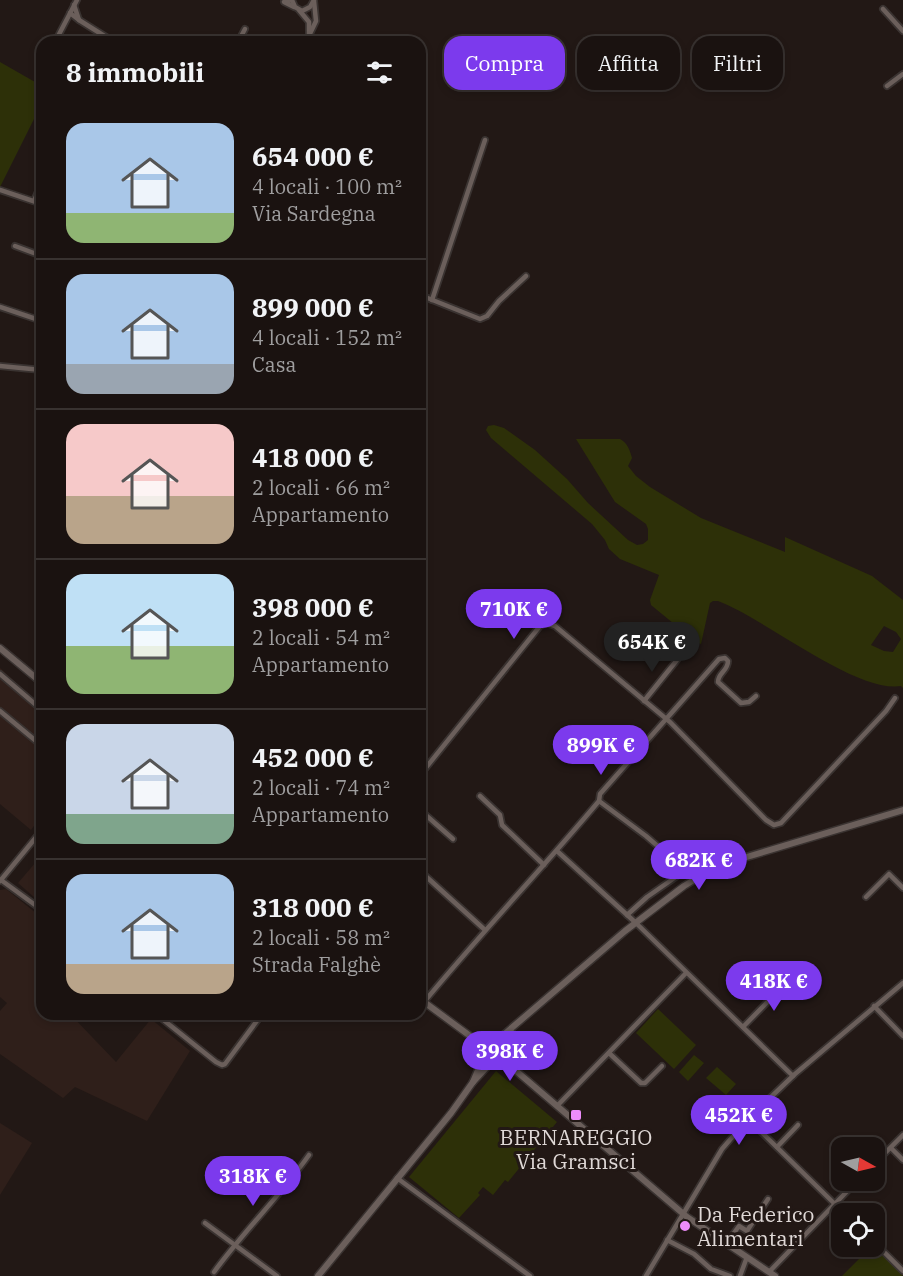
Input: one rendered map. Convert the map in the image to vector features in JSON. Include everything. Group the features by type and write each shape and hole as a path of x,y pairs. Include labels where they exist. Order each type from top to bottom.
{"main road":[{"path":"0,648 36,677"},
{"path":"473,1082 487,1049 636,922 678,890 721,867 903,810"},
{"path":"426,1003 497,1056 682,1214 772,1274"},
{"path":"318,1276 451,1113 473,1082 497,1056 513,1028"}],"street":[{"path":"282,1 291,0 309,22 308,36"},
{"path":"282,1 297,9 308,9 314,1"},
{"path":"309,36 316,21 314,1"},
{"path":"58,36 75,2"},
{"path":"75,2 79,20"},
{"path":"883,9 903,31"},
{"path":"70,13 101,36"},
{"path":"241,36 245,29"},
{"path":"887,86 903,74"},
{"path":"432,300 485,140"},
{"path":"0,190 34,201 36,196"},
{"path":"15,246 36,254"},
{"path":"426,298 480,318 487,316 499,301 526,276"},
{"path":"0,307 36,319"},
{"path":"0,366 36,369"},
{"path":"426,768 540,626 546,623 555,626 667,719 766,820 774,825 781,824 886,711 895,698"},
{"path":"426,996 544,865 599,801 600,794 722,658 729,661 718,682 741,703 749,702 756,696"},
{"path":"644,700 677,660"},
{"path":"0,674 36,705"},
{"path":"0,711 36,741"},
{"path":"480,796 500,815 502,825 544,865"},
{"path":"599,801 646,836 683,868 680,874 647,897 627,915"},
{"path":"426,815 453,839"},
{"path":"36,837 0,881 36,906"},
{"path":"557,850 636,922 793,1076"},
{"path":"866,897 889,874 903,888"},
{"path":"426,877 485,930"},
{"path":"557,1106 686,973"},
{"path":"743,1027 788,981"},
{"path":"646,1276 722,1149 748,1119 793,1076 903,983"},
{"path":"874,1006 903,1036"},
{"path":"163,1020 222,1065 258,1020"},
{"path":"609,1053 640,1083 645,1083 662,1066"},
{"path":"748,1119 835,1203 847,1191"},
{"path":"777,1147 798,1125"},
{"path":"885,1154 903,1135"},
{"path":"891,1148 903,1160"},
{"path":"214,1272 234,1245 274,1202 309,1155"},
{"path":"397,1178 530,1276"},
{"path":"726,1244 739,1226 747,1231 768,1199"},
{"path":"772,1274 831,1208"},
{"path":"204,1223 277,1276"},
{"path":"667,1240 694,1254 711,1269 730,1276"},
{"path":"885,1253 903,1270"},
{"path":"740,1276 747,1257"}],"shaded area":[{"path":"0,668 36,701 36,823 31,830 0,804"},
{"path":"36,862 36,899 18,883"},
{"path":"6,889 36,913 36,1020 76,1020 116,1062 150,1020 190,1051 147,1121 75,1087 63,1098 0,1054 0,1011 7,1003 0,997 0,890"},
{"path":"0,1123 32,1143 0,1195"}],"green space":[{"path":"0,62 36,83 36,115 0,187"},
{"path":"488,426 504,428 535,450 567,479 588,503 628,540 637,545 648,540 646,524 615,502 576,439 620,439 628,447 632,458 628,466 636,476 701,518 785,552 785,537 872,576 903,600 903,688 859,678 835,667 760,622 718,601 710,603 701,644 696,642 651,605 650,600 659,575 620,559 609,549 592,524 491,438 486,430","holes":["884,626 896,632 901,639 893,652 871,645"]},
{"path":"658,1009 696,1045 674,1069 636,1033"},
{"path":"694,1055 704,1063 688,1081 679,1072"},
{"path":"717,1067 736,1084 726,1095 706,1078"},
{"path":"496,1071 557,1122 508,1182 505,1180 493,1195 483,1187 478,1193 480,1195 459,1218 409,1177"},
{"path":"861,1257 884,1257 903,1276 842,1276"}],"place":[{"name":"BERNAREGGIO Via Gramsci","path":"576,1115"},
{"name":"Da Federico Alimentari","path":"685,1226"}]}
